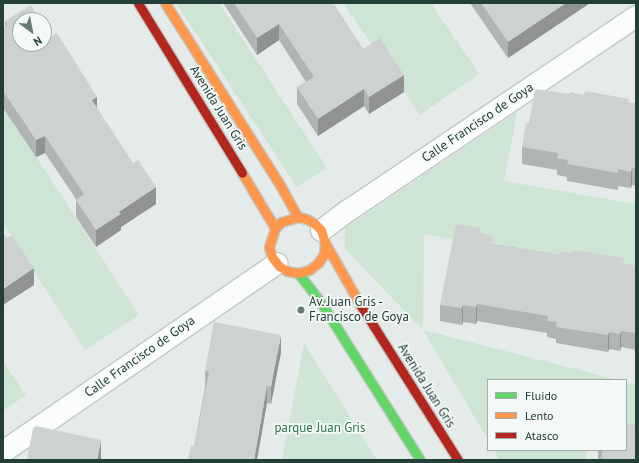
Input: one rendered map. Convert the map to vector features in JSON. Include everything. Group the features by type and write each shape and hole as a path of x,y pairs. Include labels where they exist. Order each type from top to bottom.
{"street":[{"name":"Avenida Juan Gris","path":"138,3 275,228"},
{"name":"Avenida Juan Gris","path":"165,3 280,185 298,217 307,219 315,224 357,302 458,460"},
{"name":"Calle Francisco de Goya","path":"323,237 348,210 636,16"},
{"path":"298,217 281,222 275,228 269,247 272,257 276,263 287,271 298,273 309,270 318,263 324,254 323,237"},
{"name":"Calle Francisco de Goya","path":"3,452 276,263"},
{"path":"298,273 320,301 420,460"}],"green space":[{"path":"176,3 219,3 327,168 297,187"},
{"path":"343,3 431,3 479,74 420,115"},
{"path":"3,106 139,315 85,350 3,223"},
{"path":"517,112 504,181 636,204 636,274 424,234 423,330 345,249 345,228"},
{"path":"423,330 614,379 487,379 487,438"},
{"name":"parque Juan Gris","path":"304,343 377,460 282,460"},
{"path":"3,361 26,395 3,411"},
{"path":"627,382 636,385 636,430 627,429"},
{"path":"494,451 587,451 586,460 499,460"}],"building":[{"path":"234,3 333,3 363,49 380,38 404,75 369,97 364,89 318,119 297,87 314,77 279,24 257,38"},
{"path":"481,3 566,3 508,42"},
{"path":"31,5 35,12 20,12"},
{"path":"12,17 12,52 52,52 52,36 57,33 97,97 92,100 133,163 138,160 156,187 119,212 121,214 96,230 76,200 84,194 45,136 36,140 3,91 3,28 7,25 5,21"},
{"path":"535,89 570,94 570,92 584,95 585,91 629,99 628,102 636,104 636,169 632,168 631,172 618,169 618,173 567,164 568,160 557,158 558,153 522,147 526,123 529,123"},
{"path":"456,224 481,228 480,233 493,236 492,244 560,255 561,251 572,253 573,250 624,258 623,263 635,265 634,271 636,271 636,333 621,331 620,334 609,332 608,335 556,327 557,322 547,321 548,316 477,304 476,307 463,305 462,308 440,305"},
{"path":"3,232 7,238 12,235 34,268 3,289"},
{"path":"214,322 281,335 271,387 267,386 254,460 188,460 191,445 194,446 209,372 205,371"},
{"path":"627,424 636,425 636,460 606,460 601,458 603,451 627,451"},
{"path":"36,426 101,440 97,460 27,460 33,428"}],"traffic: fast":[{"path":"298,273 320,301 420,460"}],"traffic: slow":[{"path":"165,3 280,185 298,217"},
{"path":"242,173 275,228"},
{"path":"325,243 324,254 318,263 309,270 298,273 287,271 279,266 272,257 269,247 275,228 281,222 298,217 307,219 315,224 321,230 325,243 361,306"}],"traffic: jam":[{"path":"138,3 242,173"},
{"path":"361,306 458,460"}],"place":[{"name":"Av. Juan Gris - Francisco de Goya","path":"301,310"}]}
